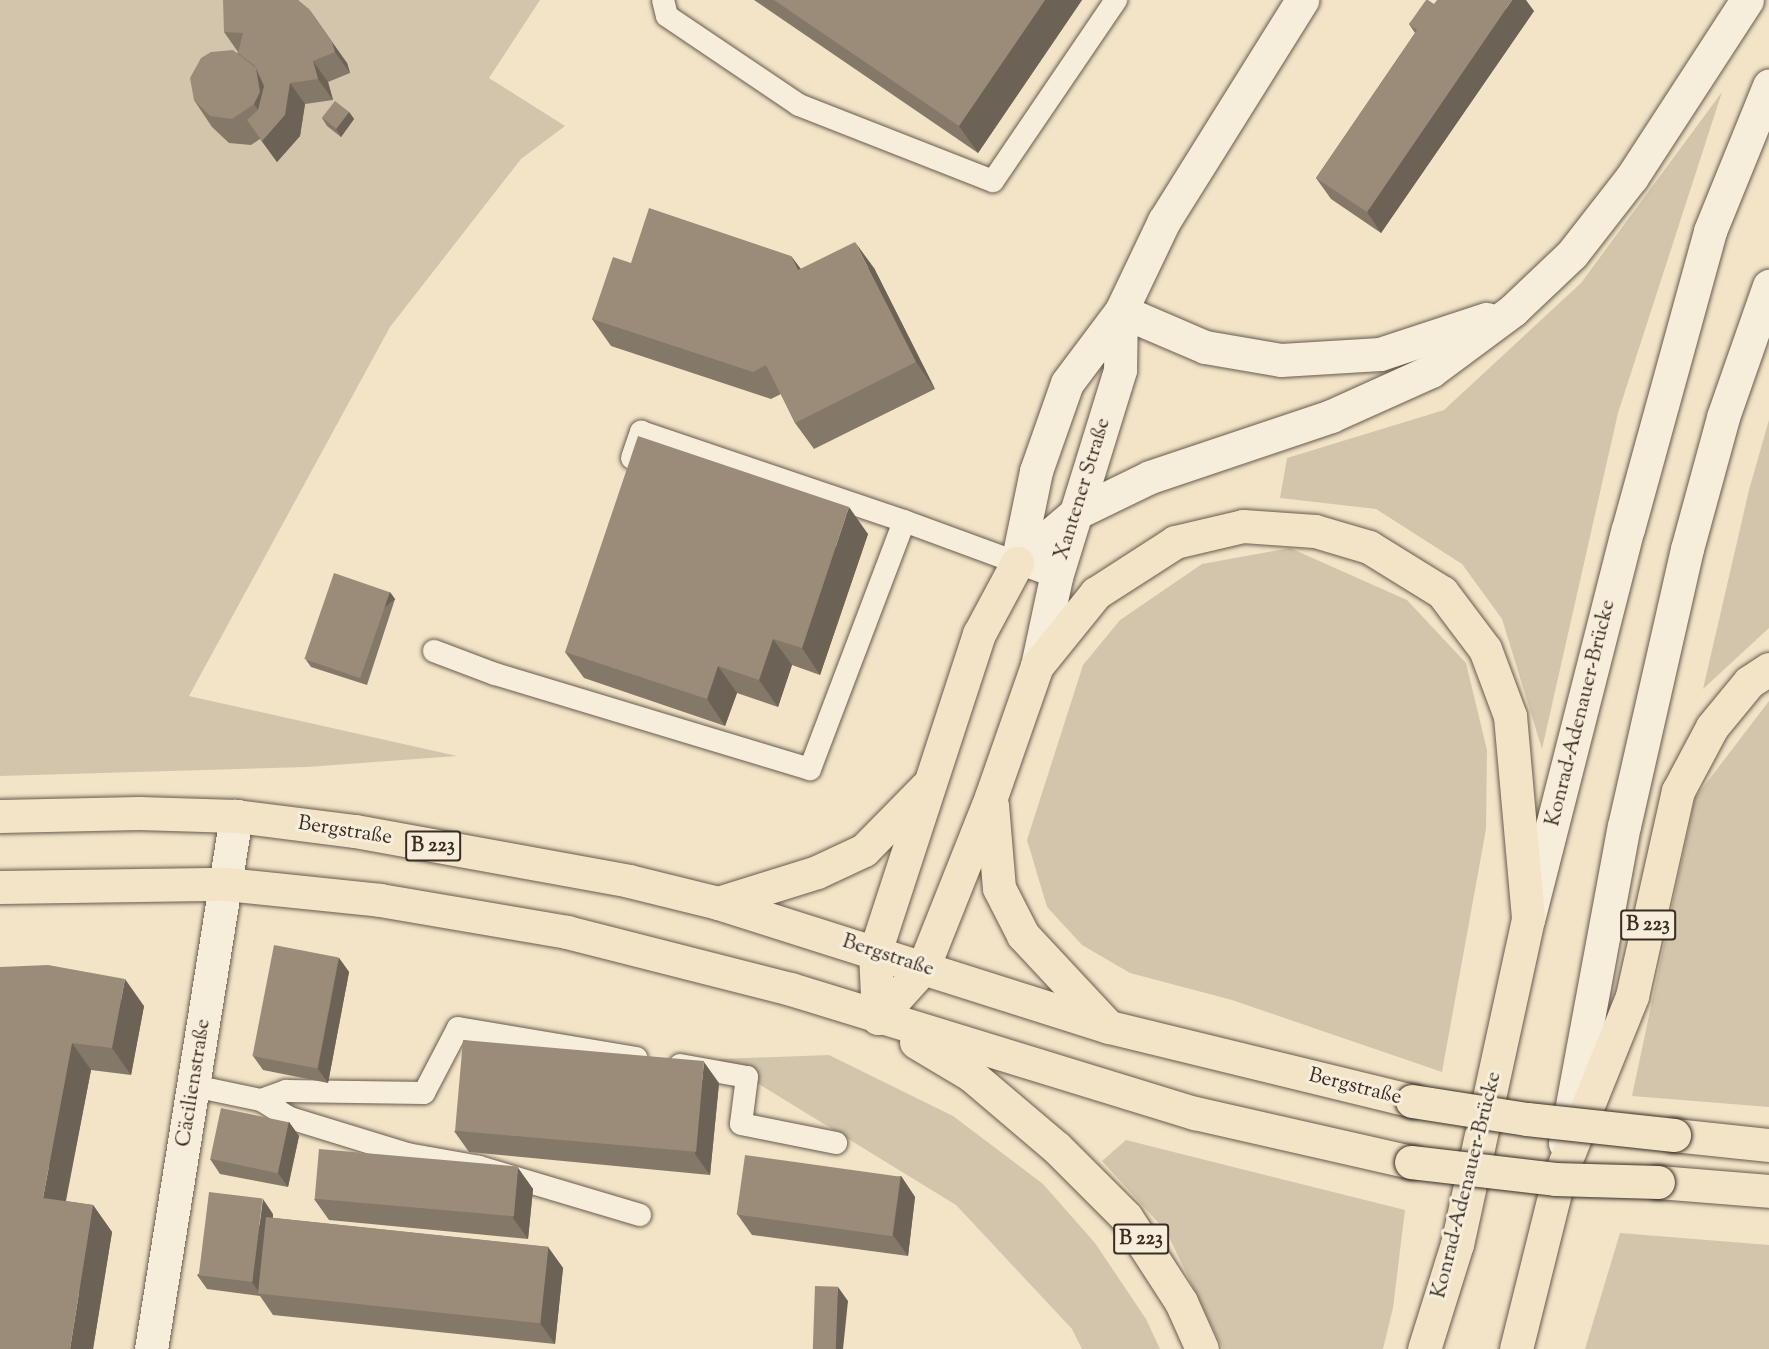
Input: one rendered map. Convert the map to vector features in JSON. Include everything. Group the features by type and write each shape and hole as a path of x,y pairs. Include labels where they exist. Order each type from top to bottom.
{"main road":[{"name":"Xantener Straße","path":"1017,563 1036,471 1067,383 1121,311 1164,221 1302,0"},
{"path":"878,1018 875,952 979,634 1017,563 1076,513 1150,477 1331,416 1431,371 1513,310 1572,254 1632,177 1747,0"},
{"name":"Konrad-Adenauer-Brücke","path":"1424,1349 1457,1244 1528,919 1628,529 1710,231 1769,86"},
{"path":"1558,1177 1624,826 1687,549 1723,417 1769,286"},
{"path":"1121,311 1204,347 1281,360 1380,354 1513,310"},
{"name":"Xantener Straße","path":"1037,666 1056,577 1120,370 1121,311"},
{"path":"878,1018 923,968 991,798 1037,666 1096,593 1175,542 1243,526 1315,531 1369,547 1442,592 1485,649 1510,716 1528,919"},
{"name":"B 223","path":"1516,1349 1558,1177 1632,996 1678,791 1712,727 1749,682 1769,669"},
{"path":"718,903 817,872 864,850 933,779"},
{"path":"991,798 999,888 1023,935 1109,1027"},
{"name":"Bergstraße","path":"0,816 139,813 236,816 355,831 629,881 718,903 1109,1027 1412,1101 1527,1119 1769,1145"},
{"name":"Cäcilienstraße","path":"151,1349 236,816"},
{"path":"0,887 226,884 380,900 567,932 791,989 878,1018 1195,1113 1411,1162 1556,1179 1658,1182 1769,1191"},
{"name":"B 223","path":"878,1018 971,1075 1056,1147 1126,1217 1181,1302 1202,1349"}],"lane":[{"path":"663,0 667,16 799,105 993,181 1116,0"},
{"path":"632,458 641,432 904,521 1056,577"},
{"path":"435,651 495,674 810,769 904,521"},
{"path":"261,1100 286,1091 424,1093 458,1028 747,1077 741,1124 836,1143"},
{"path":"194,1086 261,1100 290,1118 407,1154 479,1167 640,1215"}],"shaded area":[{"path":"0,0 540,0 489,78 565,126 521,159 390,327 189,696 457,756 307,767 0,776"},
{"path":"1722,92 1618,413 1542,749 1502,619 1462,564 1376,509 1280,498 1287,458 1444,410 1581,283"},
{"path":"1769,420 1769,628 1703,689 1749,490"},
{"path":"1290,548 1407,600 1466,663 1487,750 1486,829 1442,1072 1232,1000 1130,973 1082,945 1047,907 1027,840 1083,665 1120,620 1202,564"},
{"path":"1769,701 1769,1107 1632,1096 1695,798"},
{"path":"829,1055 953,1116 1043,1184 1095,1243 1146,1319 1160,1349 1082,1349 1072,1329 956,1205 718,1059"},
{"path":"1126,1140 1405,1210 1393,1308 1383,1349 1223,1349 1166,1231 1102,1161"},
{"path":"1620,1233 1769,1245 1769,1349 1585,1349"}],"building":[{"path":"223,0 298,0 309,9 332,42 335,52 313,61 318,79 290,83 285,115 262,141 247,120 258,110 264,86 255,66 238,53 243,33 224,32"},
{"path":"774,0 1045,0 959,126"},
{"path":"1426,0 1434,4 1437,0 1512,0 1367,212 1316,178 1417,30 1409,24"},
{"path":"233,50 256,68 260,92 254,104 232,119 210,116 194,100 190,78 201,58 211,52"},
{"path":"335,101 349,112 336,129 322,118"},
{"path":"649,208 791,256 798,270 855,242 916,362 795,423 766,365 753,372 592,319 613,257 631,263"},
{"path":"638,436 849,507 802,648 773,639 759,680 718,666 707,699 565,652"},
{"path":"334,573 390,592 360,678 304,659"},
{"path":"274,945 339,958 317,1069 252,1056"},
{"path":"48,965 125,979 112,1048 72,1043 43,1198 93,1205 70,1349 0,1349 0,967"},
{"path":"463,1040 704,1061 696,1152 455,1131"},
{"path":"221,1108 288,1122 278,1173 210,1159"},
{"path":"319,1149 518,1166 514,1216 315,1199"},
{"path":"745,1155 900,1177 892,1236 737,1214"},
{"path":"209,1192 263,1199 252,1282 199,1275"},
{"path":"266,1217 548,1247 540,1323 258,1294"},
{"path":"815,1286 838,1287 836,1349 813,1349"}]}
